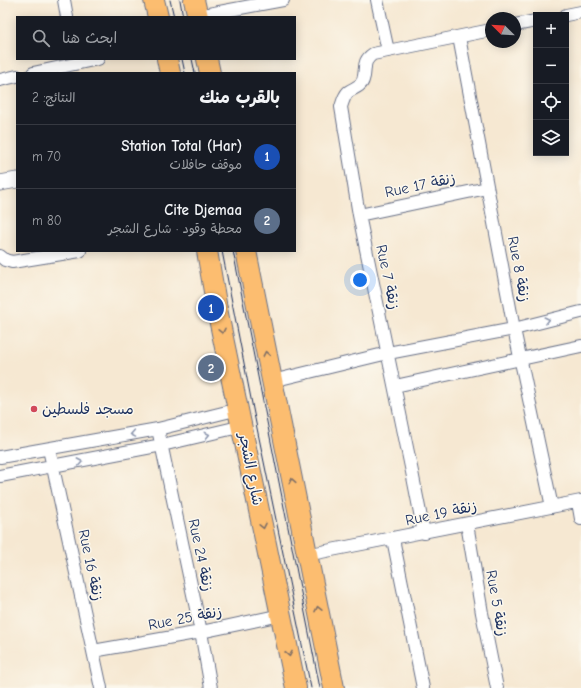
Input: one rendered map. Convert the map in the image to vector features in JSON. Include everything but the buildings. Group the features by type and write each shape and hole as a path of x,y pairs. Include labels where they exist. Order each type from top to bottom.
{"main road":[{"path":"154,0 158,16"},
{"path":"167,60 170,72"},
{"path":"207,60 210,72"},
{"name":"شارع الشجر","path":"207,252 217,309 241,418 296,688"},
{"path":"246,252 334,688"}],"street":[{"path":"64,0 67,16"},
{"path":"197,11 283,0"},
{"path":"377,0 388,51 485,31"},
{"path":"569,14 581,12"},
{"path":"521,25 533,22"},
{"name":"Rue 8 زنقة","path":"459,37 514,329 552,507"},
{"name":"Rue 7 زنقة","path":"388,51 373,54 368,58 365,62 363,80 361,84 348,92 343,98 341,107 359,215 424,533"},
{"path":"36,72 75,61 86,60"},
{"path":"0,80 16,76"},
{"path":"0,183 16,180"},
{"name":"Rue 17 زنقة","path":"359,215 487,188"},
{"path":"0,256 5,260 12,262 74,252"},
{"path":"272,381 388,353 514,329 581,312"},
{"path":"395,386 581,346"},
{"path":"0,457 158,429 241,418"},
{"path":"0,476 162,445 241,418"},
{"name":"Rue 24 زنقة","path":"158,429 201,632 211,688"},
{"name":"Rue 16 زنقة","path":"49,449 101,688"},
{"path":"579,502 581,519"},
{"name":"Rue 19 زنقة","path":"306,555 579,502"},
{"name":"Rue 5 زنقة","path":"467,524 497,688"},
{"path":"393,539 424,688"},
{"name":"Rue 25 زنقة","path":"93,651 201,632 281,615"}],"tram line":[{"path":"170,0 174,16"},
{"path":"180,0 183,16"},
{"path":"182,60 185,72"},
{"path":"192,60 195,72"},
{"path":"222,252 311,688"},
{"path":"233,252 320,688"}],"place":[{"name":"Station Total (Har)","path":"211,308"},
{"name":"Cite Djemaa","path":"211,368"},
{"name":"مسجد فلسطين","path":"34,409"}]}
